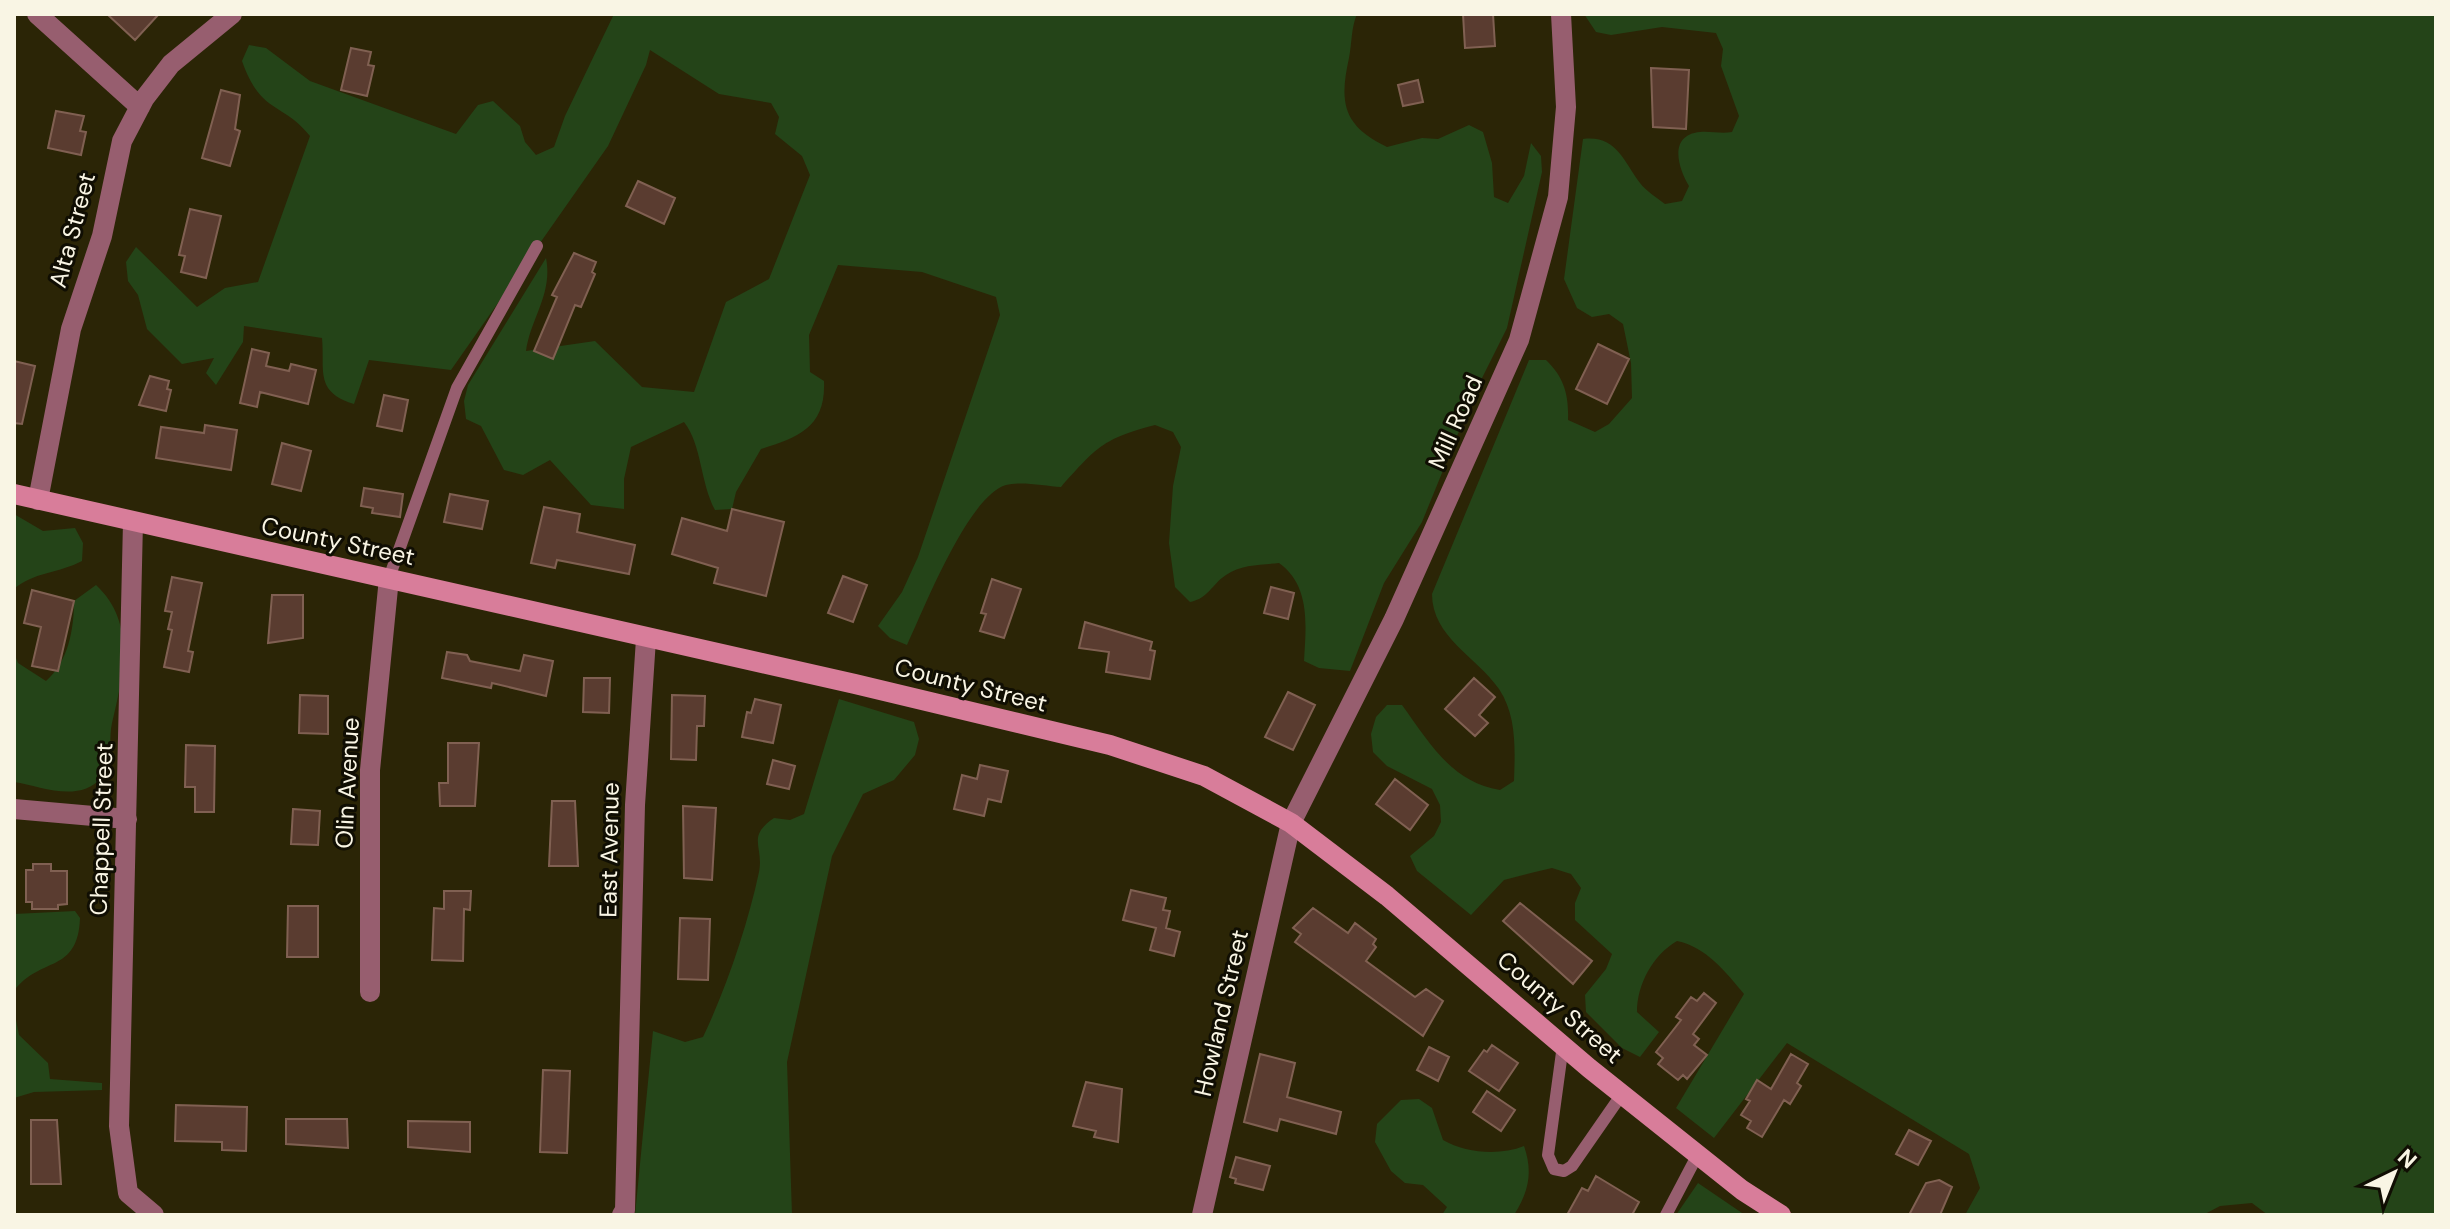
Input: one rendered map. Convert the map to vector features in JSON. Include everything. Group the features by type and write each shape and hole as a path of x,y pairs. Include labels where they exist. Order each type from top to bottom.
{"street":[{"path":"37,14 140,107"},
{"name":"Alta Street","path":"38,500 71,329 102,236 122,141 140,107 171,64 232,14"},
{"name":"Mill Road","path":"1291,823 1390,627 1519,340 1558,197 1566,107 1561,14"},
{"name":"County Street","path":"14,494 1110,745 1204,776 1291,823 1387,896 1622,1094 1781,1215"},
{"name":"Chappell Street","path":"133,522 120,1137 128,1193 154,1215"},
{"name":"Olin Avenue","path":"370,992 370,770 389,578"},
{"name":"East Avenue","path":"622,1215 625,1210 630,1063 635,805 646,639"},
{"path":"14,809 127,819"},
{"name":"Howland Street","path":"1202,1215 1291,823"}],"lane":[{"path":"389,578 457,388 537,246"},
{"path":"1563,1045 1548,1155 1554,1169 1564,1171 1572,1166 1622,1094"},
{"path":"1666,1215 1698,1154"}],"green space":[{"path":"614,14 1357,14 1346,74 1345,100 1348,112 1361,131 1387,147 1422,138 1438,139 1469,125 1483,132 1492,163 1494,197 1508,203 1524,176 1531,143 1541,156 1542,172 1507,328 1475,392 1422,522 1384,583 1350,671 1319,668 1304,661 1302,595 1297,583 1279,563 1232,571 1202,598 1190,602 1175,587 1169,543 1173,486 1181,447 1173,432 1155,425 1111,440 1083,462 1061,487 1012,484 992,494 962,531 907,645 890,638 878,626 902,592 918,557 1000,315 996,297 922,272 838,265 809,335 810,372 824,381 820,409 808,428 761,449 736,492 732,509 715,510 694,442 684,422 631,447 624,479 624,509 591,505 550,460 523,475 504,470 481,426 466,419 464,401 468,385 546,258 547,283 526,351 595,341 642,387 694,392 726,302 769,279 810,175 802,156 775,134 779,117 771,103 719,94 650,50 608,146 451,370 369,360 354,404 341,399 327,386 322,338 244,326 243,342 216,385 206,373 214,358 182,364 147,329 138,295 128,281 126,262 136,247 197,307 225,288 258,282 310,136 257,91 242,61 249,45 266,48 310,81 456,134 478,105 493,101 520,126 525,142 536,155 554,147 565,116"},
{"path":"1584,14 2436,14 2436,1215 2268,1215 2252,1203 2220,1206 2203,1215 1965,1215 1980,1188 1969,1154 1787,1043 1714,1138 1676,1108 1744,994 1715,962 1697,949 1677,941 1654,962 1643,981 1637,1012 1659,1032 1640,1057 1622,1048 1586,1012 1585,995 1606,969 1612,954 1575,920 1575,903 1581,888 1571,874 1552,868 1504,880 1471,915 1417,871 1410,856 1434,836 1441,822 1440,805 1432,789 1387,766 1373,752 1371,734 1376,717 1387,705 1402,705 1443,758 1468,779 1500,790 1514,781 1514,734 1505,699 1490,677 1447,635 1434,609 1432,594 1529,360 1546,360 1552,366 1564,387 1568,420 1595,432 1609,424 1632,398 1631,363 1623,324 1609,314 1592,317 1577,308 1564,279 1583,139 1611,145 1642,186 1665,204 1682,201 1689,186 1679,162 1678,153 1683,139 1700,132 1732,132 1739,116 1721,66 1723,49 1716,33 1662,27 1611,35 1596,32"},
{"path":"14,514 43,531 75,528 83,543 82,561 30,579 14,589"},
{"path":"96,585 117,616 124,651 106,771 93,785 71,792 14,782 14,653 18,663 46,681 65,655 73,623 74,601"},
{"path":"839,699 914,722 919,739 915,755 894,780 863,794 832,856 787,1062 792,1215 635,1215 653,1031 685,1042 703,1037 728,977 749,913 759,872 758,837 774,818 790,820 804,814"},
{"path":"75,911 80,918 78,936 72,948 56,962 24,980 14,991 14,914"},
{"path":"14,1010 19,1035 48,1063 50,1079 102,1083 102,1090 34,1092 14,1098"},
{"path":"1419,1099 1432,1108 1443,1140 1472,1150 1493,1152 1524,1146 1528,1181 1514,1215 1442,1215 1447,1207 1423,1185 1405,1183 1391,1171 1375,1142 1377,1124 1401,1100"},
{"path":"1698,1183 1745,1215 1676,1215"}],"building":[{"path":"107,14 159,14 135,40"},
{"path":"1463,14 1493,14 1495,46 1465,48"},
{"path":"351,48 371,52 368,65 374,66 367,96 341,90"},
{"path":"1651,68 1689,70 1686,129 1653,127"},
{"path":"1418,80 1423,102 1403,106 1398,85"},
{"path":"221,90 240,95 235,129 240,131 230,166 202,158"},
{"path":"56,111 84,116 80,131 86,132 81,155 48,148"},
{"path":"638,181 675,198 664,224 626,206"},
{"path":"190,209 221,216 206,278 181,272 185,256 179,255"},
{"path":"574,253 596,262 592,272 595,274 581,307 575,305 553,359 534,351 557,297 552,295"},
{"path":"1598,344 1629,359 1607,404 1576,389"},
{"path":"252,349 269,353 266,366 289,371 291,364 316,370 308,404 260,392 257,407 240,403"},
{"path":"14,361 35,366 22,424 14,423"},
{"path":"150,376 169,381 167,389 171,390 166,411 139,405"},
{"path":"384,395 408,400 402,431 377,426"},
{"path":"205,425 237,430 231,470 156,458 161,427 204,433"},
{"path":"282,443 311,451 301,491 272,484"},
{"path":"364,488 403,494 400,517 372,513 373,508 361,506"},
{"path":"450,494 488,501 482,529 444,522"},
{"path":"544,507 580,514 577,532 635,545 629,574 557,560 555,568 531,563"},
{"path":"732,509 784,522 766,596 714,583 718,568 672,554 682,518 727,531"},
{"path":"843,576 867,585 853,622 828,613"},
{"path":"172,577 202,583 188,651 193,652 189,672 164,667 172,630 168,629 172,612 165,611"},
{"path":"992,579 1021,589 1004,638 980,631 986,614 981,613"},
{"path":"1271,587 1294,593 1288,619 1264,613"},
{"path":"32,590 74,601 58,671 32,666 41,627 24,623"},
{"path":"272,595 303,595 303,638 268,643"},
{"path":"1085,622 1152,642 1150,650 1155,651 1150,679 1106,672 1109,652 1079,648"},
{"path":"447,652 467,655 470,661 520,671 524,655 553,661 546,696 492,683 491,688 442,678"},
{"path":"584,678 610,678 609,713 583,712"},
{"path":"1474,678 1495,697 1479,715 1488,723 1475,736 1445,709"},
{"path":"1288,692 1315,705 1293,750 1265,737"},
{"path":"300,695 328,696 328,734 299,733"},
{"path":"672,695 705,696 704,726 697,726 696,760 671,759"},
{"path":"755,699 781,705 773,743 742,737 747,712 751,713"},
{"path":"448,743 479,743 475,806 440,806 439,783 448,783"},
{"path":"186,745 215,746 214,812 195,812 195,787 185,787"},
{"path":"773,760 795,766 789,789 767,784"},
{"path":"980,765 1008,771 1001,802 988,799 984,816 954,809 962,775 977,779"},
{"path":"1395,779 1428,805 1410,830 1376,804"},
{"path":"552,801 575,801 578,866 549,866"},
{"path":"683,806 716,808 712,880 684,878"},
{"path":"293,809 320,811 318,845 291,844"},
{"path":"33,864 51,864 51,871 67,871 67,904 58,905 58,909 32,909 32,902 26,902 26,870 33,870"},
{"path":"1131,890 1166,898 1163,910 1170,911 1166,928 1180,932 1174,956 1150,950 1156,928 1123,920"},
{"path":"444,891 471,891 470,910 464,909 463,961 432,960 434,908 444,909"},
{"path":"1520,903 1592,961 1573,984 1503,921"},
{"path":"288,906 318,906 318,957 287,957"},
{"path":"1313,908 1348,933 1355,923 1376,939 1373,944 1376,947 1366,961 1415,997 1426,989 1443,1001 1423,1036 1295,942 1301,934 1293,928"},
{"path":"680,918 710,919 708,980 678,979"},
{"path":"1704,993 1716,1003 1693,1034 1699,1039 1694,1045 1707,1055 1687,1079 1683,1075 1678,1080 1658,1064 1663,1058 1656,1052 1681,1020 1676,1017 1691,997 1697,1001"},
{"path":"1492,1045 1518,1063 1499,1091 1469,1071 1484,1050 1487,1052"},
{"path":"1429,1047 1449,1057 1438,1081 1417,1070"},
{"path":"1260,1054 1295,1063 1287,1097 1341,1112 1336,1134 1280,1119 1277,1131 1244,1122"},
{"path":"1791,1054 1808,1064 1797,1083 1801,1086 1790,1104 1784,1100 1762,1137 1747,1128 1751,1121 1741,1115 1750,1101 1746,1099 1757,1080 1771,1089"},
{"path":"543,1070 570,1071 567,1153 540,1152"},
{"path":"1086,1082 1122,1089 1118,1142 1094,1137 1096,1131 1073,1126"},
{"path":"1487,1091 1515,1110 1501,1131 1473,1112"},
{"path":"176,1105 247,1107 246,1151 222,1150 222,1142 175,1141"},
{"path":"286,1119 347,1119 348,1148 286,1144"},
{"path":"31,1120 57,1120 61,1184 31,1184"},
{"path":"408,1121 470,1122 470,1152 408,1147"},
{"path":"1909,1130 1931,1141 1918,1165 1896,1154"},
{"path":"1236,1157 1270,1166 1263,1190 1235,1183 1236,1179 1230,1177"},
{"path":"1596,1176 1639,1202 1632,1215 1567,1215 1582,1188 1588,1191"},
{"path":"1939,1180 1952,1187 1940,1215 1909,1215 1926,1183"}]}
